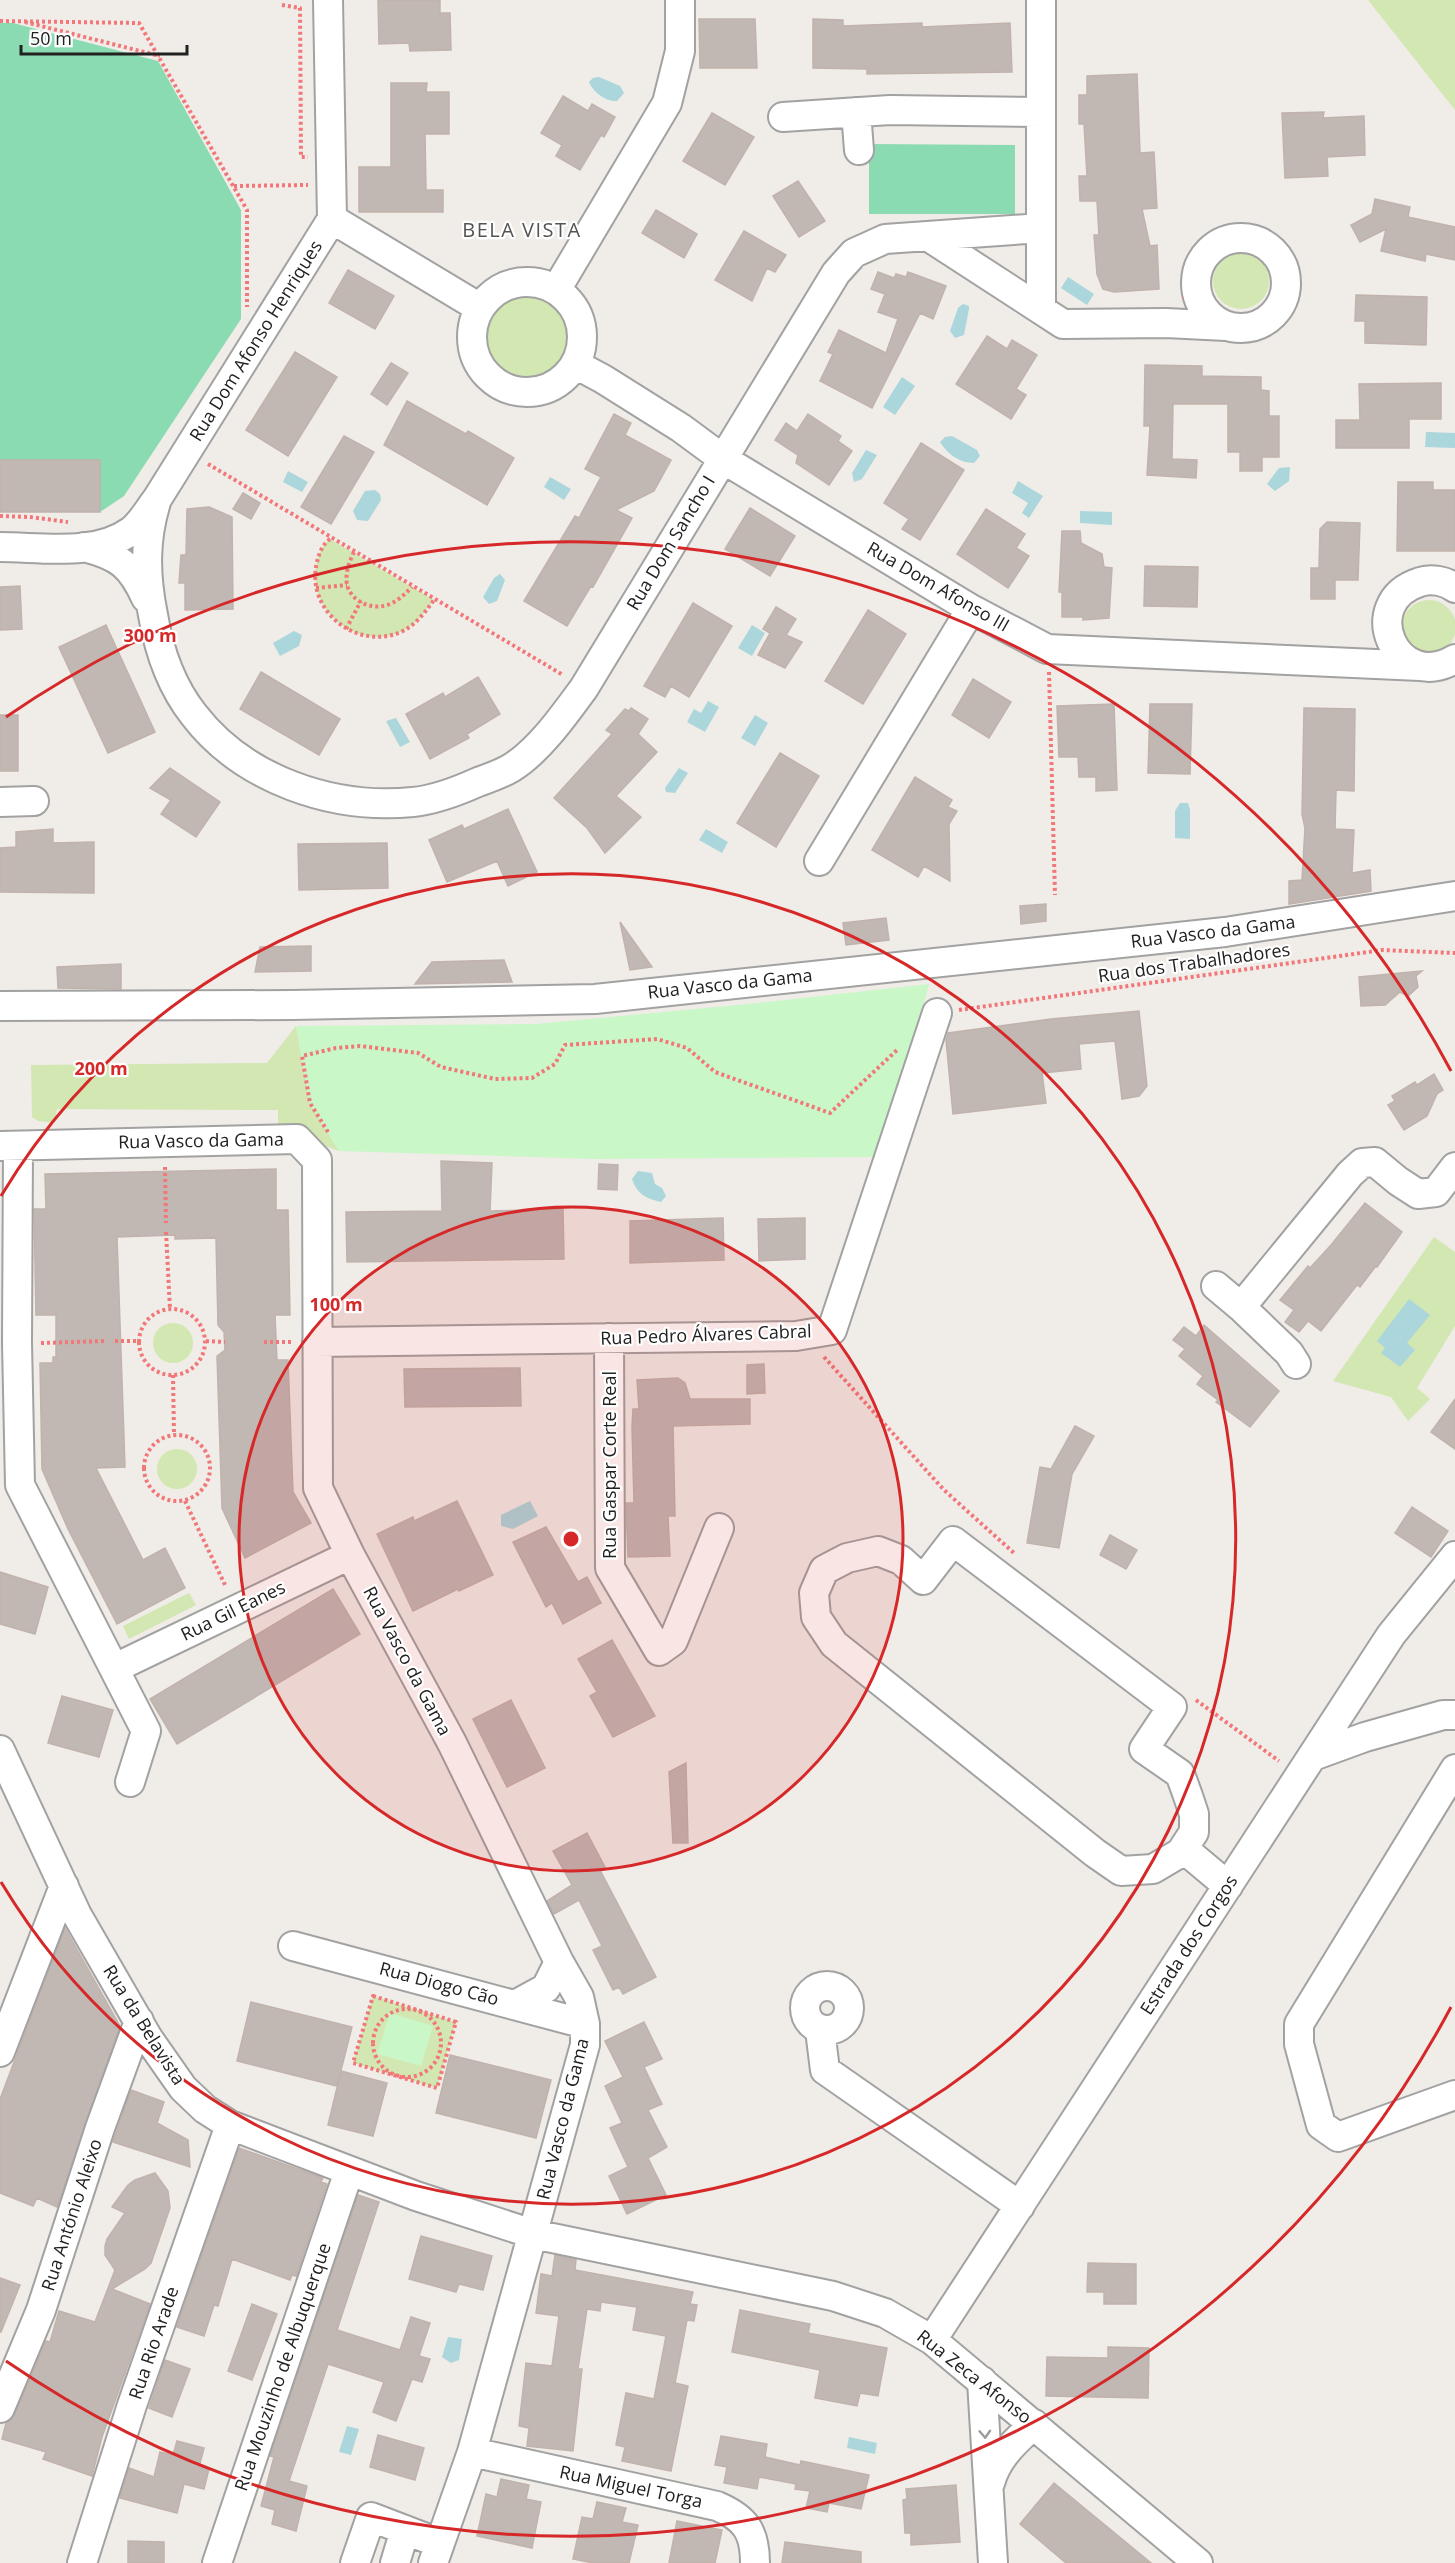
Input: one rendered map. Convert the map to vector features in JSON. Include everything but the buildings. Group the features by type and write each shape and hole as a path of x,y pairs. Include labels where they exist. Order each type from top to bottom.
{"street":[{"path":"328,0 332,219 481,299 487,299 504,287 523,282 545,284 551,281 667,103 680,51 680,0"},
{"path":"1041,0 1041,308"},
{"path":"783,117 890,110 1041,112"},
{"path":"856,112 859,150"},
{"name":"Rua Dom Afonso Henriques","path":"0,547 81,535 112,542 133,530 157,499 332,219"},
{"name":"Rua Dom Sancho I","path":"151,609 158,646 173,683 194,715 220,744 260,770 302,791 359,804 415,802 462,789 512,768 552,731 584,687 836,273 854,253 885,239 1041,228"},
{"path":"929,237 1063,324 1182,307 1206,313 1235,331"},
{"path":"1242,237 1255,240 1269,247 1279,259 1285,274 1283,298 1273,315 1260,324 1235,331 1182,307 1195,280 1199,264 1208,251 1227,239 1242,237"},
{"path":"481,299 473,328 474,349 478,361 490,378 512,390 531,392 549,387 564,378 575,364 581,350 582,331 577,313 551,281"},
{"name":"Rua Dom Afonso III","path":"575,364 681,428 723,459 971,609 1047,649 1435,667 1455,659"},
{"path":"151,609 146,548 157,499"},
{"path":"81,535 124,562 138,580 151,609"},
{"path":"1420,666 1407,661 1395,650 1389,638 1387,622 1389,610 1397,596 1408,586 1423,581 1438,581 1455,588"},
{"path":"819,861 971,609"},
{"path":"1347,663 1383,654 1389,638"},
{"path":"0,802 34,801"},
{"name":"Rua Vasco da Gama","path":"0,1006 302,1005 596,999 1203,934 1330,917 1455,896"},
{"name":"Rua Pedro Álvares Cabral","path":"317,1342 796,1336 832,1330 937,1013"},
{"name":"Rua Vasco da Gama","path":"9,1146 297,1139 317,1160 318,1488 350,1555 452,1743 559,1962 579,1997 585,2024 585,2045 472,2452 436,2553"},
{"path":"9,1146 9,1343 20,1485 146,1731 130,1782"},
{"path":"1241,1307 1350,1174 1362,1163 1375,1162 1418,1194 1436,1192 1455,1167"},
{"path":"1216,1286 1289,1353 1296,1364"},
{"name":"Rua Gaspar Corte Real","path":"609,1338 610,1568 659,1651 674,1641 719,1528"},
{"path":"1181,1852 1194,1832 1194,1814 1180,1774 1144,1749 1172,1707 953,1541 923,1580 901,1560 878,1551 847,1558 824,1570 814,1593 816,1617 834,1644 1095,1853 1121,1871 1153,1869 1185,1850 1228,1886"},
{"name":"Rua Gil Eanes","path":"115,1668 350,1555"},
{"name":"Estrada dos Corgos","path":"932,2340 1392,1635 1455,1556"},
{"path":"1306,1766 1365,1737 1443,1716 1455,1715"},
{"name":"Rua da Belavista","path":"0,1750 77,1915 139,2021 183,2088 205,2109 230,2125 349,2171 416,2196 533,2234"},
{"path":"1455,1769 1299,2024 1299,2044 1321,2125 1338,2137 1455,2095"},
{"path":"0,2052 64,1886"},
{"name":"Rua Diogo Cão","path":"294,1946 585,2024"},
{"path":"515,2005 546,1988 559,1962"},
{"name":"Rua António Aleixo","path":"0,2408 40,2310 100,2128 139,2021"},
{"path":"820,2030 825,2070 1020,2206"},
{"name":"Rua Rio Arade","path":"82,2563 132,2405 230,2125"},
{"name":"Rua Mouzinho de Albuquerque","path":"217,2563 349,2171"},
{"name":"Rua Zeca Afonso","path":"533,2234 833,2296 885,2313 932,2340 1198,2563"},
{"path":"982,2381 993,2563"},
{"path":"989,2488 994,2466 1005,2451 1034,2424"},
{"name":"Rua Miguel Torga","path":"472,2452 717,2506 735,2514 749,2528 755,2563"},
{"path":"355,2563 371,2517 405,2530 436,2553"},
{"path":"394,2563 405,2530"}],"path":[{"path":"282,5 300,8 301,157 311,157 311,166"},
{"path":"0,21 139,22 247,210 247,309"},
{"path":"19,21 160,56"},
{"path":"310,195 311,176"},
{"path":"234,186 310,185"},
{"path":"1182,307 1190,261 1205,242 1222,232 1250,230 1263,232 1288,255 1293,268 1295,288 1290,302 1272,326 1262,332 1235,331"},
{"path":"481,299 507,274 529,271 551,281"},
{"path":"187,451 330,539 584,687"},
{"path":"0,516 30,517 81,535"},
{"path":"330,539 325,542 319,556 315,572 316,588 325,610 339,626 370,637 399,633 411,626 434,600"},
{"path":"354,552 347,572 347,585 352,595 361,602 377,607 389,604 412,587"},
{"path":"316,588 347,585"},
{"path":"346,629 361,602"},
{"path":"1049,663 1055,895"},
{"name":"Rua dos Trabalhadores","path":"937,1013 1382,950 1455,953"},
{"path":"333,1141 310,1103 302,1056 336,1048 360,1046 418,1053 441,1066 495,1079 532,1078 555,1064 565,1045 657,1039 687,1048 715,1072 830,1113 904,1044"},
{"path":"165,1142 166,1223"},
{"path":"166,1232 170,1308"},
{"path":"170,1308 181,1309 198,1321 206,1341 199,1362 191,1370 173,1375 159,1372 149,1366 143,1357 140,1341 144,1325 150,1317 170,1308"},
{"path":"796,1336 828,1360 944,1490 1020,1559"},
{"path":"9,1343 106,1341"},
{"path":"115,1341 140,1341"},
{"path":"206,1341 225,1342"},
{"path":"173,1375 174,1435"},
{"path":"174,1435 195,1440 208,1457 208,1479 203,1489 185,1501 163,1499 154,1493 147,1484 144,1473 148,1452 154,1444 174,1435"},
{"path":"185,1501 229,1592"},
{"path":"1193,1698 1306,1766"},
{"path":"373,1996 418,2010 456,2022 437,2088 353,2063 373,1996"},
{"path":"406,2009 418,2010 435,2023 441,2043 440,2054 427,2071 417,2075 395,2076 386,2069 376,2054 374,2037 378,2026 390,2013 406,2009"}],"green space":[{"path":"1368,0 1455,0 1455,110"},
{"path":"0,23 13,23 158,61 241,210 241,319 124,496 100,512 0,512"},
{"path":"869,144 1015,145 1015,214 869,214"},
{"path":"1241,253 1261,261 1269,281 1261,301 1241,309 1221,301 1213,281 1221,261"},
{"path":"526,293 549,300 561,312 568,335 561,358 549,370 526,377 503,370 491,358 484,335 491,312 503,300"},
{"path":"330,539 434,600 416,622 401,632 384,636 367,636 351,631 326,610 315,580 319,555 325,543"},
{"path":"1424,600 1434,600 1444,604 1452,612 1456,627 1452,642 1444,650 1434,654 1424,654 1414,650 1406,642 1402,632 1402,622 1406,612 1414,604"},
{"path":"929,984 883,1157 594,1159 339,1151 310,1103 296,1026 536,1024"},
{"path":"296,1026 310,1103 339,1151 278,1129 278,1110 57,1109 55,1123 38,1121 32,1117 31,1065 267,1063"},
{"path":"1434,1237 1455,1252 1455,1326 1417,1388 1430,1399 1408,1421 1391,1397 1333,1381"},
{"path":"173,1323 187,1329 193,1343 187,1357 173,1363 159,1357 153,1343 159,1329"},
{"path":"177,1449 191,1455 197,1469 191,1483 177,1489 163,1483 157,1469 163,1455"},
{"path":"189,1593 196,1605 129,1639 123,1626"},
{"path":"373,1996 456,2022 437,2088 353,2063"},
{"path":"390,2013 433,2026 421,2066 377,2054"}],"water":[{"path":"599,77 620,86 624,93 617,101 600,96 594,89 589,82"},
{"path":"1068,277 1094,294 1087,305 1061,288"},
{"path":"963,304 969,306 964,335 955,338 950,331 958,308"},
{"path":"902,377 915,386 895,415 883,407"},
{"path":"1426,432 1455,433 1455,448 1425,447"},
{"path":"952,436 977,450 980,456 974,463 959,460 950,454 940,442 945,437"},
{"path":"866,450 877,455 862,479 854,482 852,473"},
{"path":"1290,467 1289,481 1275,491 1267,484 1279,468"},
{"path":"288,471 308,482 302,492 283,482"},
{"path":"550,477 571,489 564,500 544,487"},
{"path":"1018,481 1043,496 1029,518 1022,513 1028,503 1012,493"},
{"path":"375,490 380,494 381,500 368,521 357,520 353,511 365,491"},
{"path":"1080,511 1112,512 1112,525 1080,523"},
{"path":"500,574 505,580 497,601 489,604 483,597 494,578"},
{"path":"752,625 765,633 752,656 738,648"},
{"path":"294,631 302,635 299,646 280,656 273,643"},
{"path":"708,701 719,707 705,732 687,722 694,709 701,713"},
{"path":"755,715 768,723 755,746 741,738"},
{"path":"396,718 410,742 400,747 386,721"},
{"path":"679,768 688,773 675,793 666,792 665,788"},
{"path":"1180,803 1188,803 1190,810 1190,839 1175,838 1175,811"},
{"path":"706,829 728,842 722,853 699,840"},
{"path":"638,1171 652,1173 655,1184 662,1188 666,1196 661,1202 646,1197 636,1188 632,1179"},
{"path":"1409,1299 1430,1315 1407,1343 1415,1350 1400,1367 1381,1353 1385,1348 1377,1341"},
{"path":"530,1501 538,1516 513,1529 501,1526 501,1515"},
{"path":"448,2337 462,2339 459,2360 451,2363 442,2357"},
{"path":"347,2426 359,2429 351,2455 339,2452"},
{"path":"849,2437 877,2443 875,2454 847,2448"}],"district":[{"name":"BELA VISTA","path":"522,230"}]}
